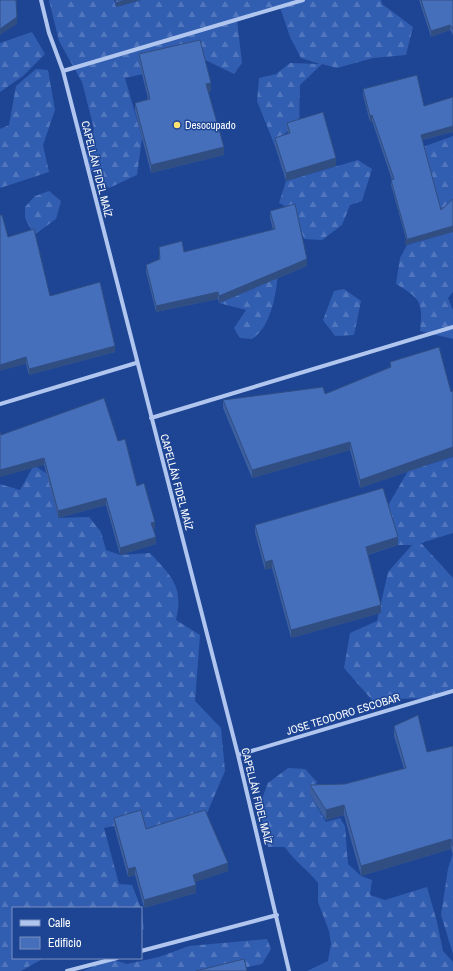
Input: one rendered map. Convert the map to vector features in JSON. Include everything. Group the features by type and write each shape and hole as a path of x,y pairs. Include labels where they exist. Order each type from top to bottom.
{"street":[{"name":"CAPELLÁN FIDEL MAÍZ","path":"41,0 49,33 63,71 136,363 238,755 289,971"},
{"path":"63,71 303,0"},
{"path":"151,418 453,327"},
{"path":"0,404 136,363"},
{"name":"JOSE TEODORO ESCOBAR","path":"238,755 453,691"},
{"path":"142,952 276,915"},
{"path":"68,971 113,959"}],"green space":[{"path":"49,0 114,0 116,7 141,0 381,0 382,4 413,27 406,55 373,58 337,68 322,64 300,85 299,127 287,131 275,146 257,101 259,78 276,74 290,63 320,64 301,58 290,37 280,7 237,20 242,63 234,74 187,51 152,72 125,78 142,138 137,175 109,188 84,164 94,129 82,82 59,41"},
{"path":"32,32 45,54 23,76 0,92 0,43"},
{"path":"36,69 48,70 55,110 43,145 49,172 0,188 0,129 9,125 16,86"},
{"path":"453,136 453,292 448,298 453,310 453,339 420,331 421,314 418,302 411,294 396,284 400,258 407,245 446,234 420,148"},
{"path":"358,160 372,169 362,201 350,205 342,225 322,240 304,239 295,211 279,203 286,181"},
{"path":"49,191 61,201 56,219 34,235 25,218 25,207 35,196"},
{"path":"278,269 275,297 269,317 259,333 252,339 240,338 234,328 246,310 219,303 255,288"},
{"path":"344,289 361,301 354,335 335,336 323,320 334,291"},
{"path":"453,457 453,533 421,543 453,578 453,689 425,698 372,700 344,668 350,633 377,621 388,572 412,545 398,545 386,509 408,471"},
{"path":"34,465 47,474 58,518 89,517 101,532 106,550 120,555 150,553 170,575 177,590 178,608 176,620 200,635 195,701 221,728 225,771 205,818 146,837 114,826 104,828 119,884 132,885 141,907 12,907 12,959 42,959 21,971 0,971 0,484 20,490"},
{"path":"288,768 305,769 317,782 310,795 326,822 340,818 345,826 348,864 361,876 372,880 370,895 385,900 427,887 437,922 443,951 453,962 453,971 307,971 328,961 331,944 329,931 318,902 318,883 285,847 268,847 259,807 268,783"},
{"path":"453,853 453,954 441,915 448,869"},
{"path":"142,915 144,929 142,930"},
{"path":"267,939 271,949 262,964 228,971 83,971 111,959 127,964 159,957 189,946"}],"building":[{"path":"0,0 16,0 17,17 0,29"},
{"path":"115,0 125,0 116,3"},
{"path":"421,0 453,0 453,29 450,25 431,31"},
{"path":"200,40 211,83 206,84 224,147 151,165 135,103 150,99 139,54"},
{"path":"417,75 424,106 453,97 453,126 421,135 441,210 453,199 453,226 405,240 407,238 391,180 394,179 372,115 370,116 363,89"},
{"path":"323,112 336,158 286,173 275,138 290,133 287,123"},
{"path":"295,204 307,259 219,296 218,292 156,306 146,265 160,259 159,247 182,241 184,252 275,229 270,211"},
{"path":"0,215 2,215 8,237 34,229 50,296 100,282 115,346 29,369 26,357 0,365"},
{"path":"439,347 451,392 453,391 453,447 360,480 350,442 252,470 223,400 323,387 325,394 391,367 390,362"},
{"path":"104,398 118,441 125,439 137,486 144,483 155,522 151,523 156,537 120,548 106,498 58,511 44,458 0,470 0,431 1,435"},
{"path":"383,488 398,537 366,547 381,605 291,630 272,560 265,562 255,525"},
{"path":"418,715 427,752 453,746 453,846 451,839 361,866 344,805 326,810 310,785 345,784 406,768 394,726"},
{"path":"141,810 146,829 205,810 228,863 193,875 196,885 144,900 135,867 128,869 114,818"},
{"path":"244,959 247,971 196,971"}],"place":[{"name":"Desocupado","path":"177,125"}]}
